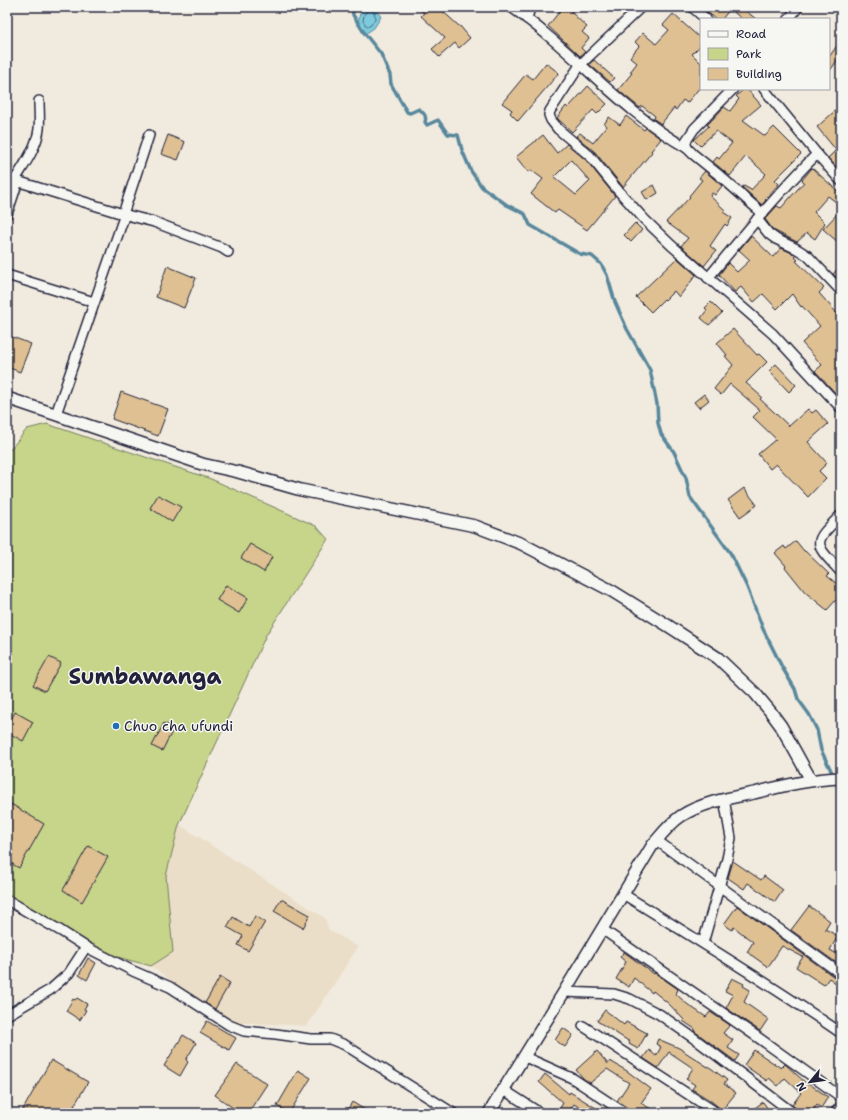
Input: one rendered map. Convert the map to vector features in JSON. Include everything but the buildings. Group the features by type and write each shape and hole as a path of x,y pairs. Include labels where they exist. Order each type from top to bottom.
{"street":[{"path":"511,7 631,108 671,139 687,148 754,205 764,228 772,236 797,248 808,256 841,291"},
{"path":"527,19 530,7"},
{"path":"640,7 580,65 550,111 549,115 551,120 558,129 590,156 644,219 708,278 773,334 841,408"},
{"path":"692,7 705,18"},
{"path":"790,18 798,7"},
{"path":"687,148 686,141 690,135 731,90"},
{"path":"765,90 816,154 841,181"},
{"path":"7,214 13,180 33,148 39,130 39,101"},
{"path":"56,414 124,214 149,135"},
{"path":"708,278 793,178 816,154"},
{"path":"13,180 154,222 222,248 228,252"},
{"path":"7,275 94,302"},
{"path":"7,398 202,464 238,472 301,490 475,526 522,544 612,591 718,658 770,711 781,726 811,780"},
{"path":"841,515 822,536 819,544 822,552 841,572"},
{"path":"489,1113 525,1057 622,894 656,840 668,826 681,816 699,807 724,800 811,780 841,778"},
{"path":"703,943 727,859 731,838 724,800"},
{"path":"656,840 841,974"},
{"path":"622,894 703,943 841,1033"},
{"path":"7,900 86,947 133,971 170,987 229,1025 244,1031 311,1039 330,1039 345,1044 454,1113"},
{"path":"602,929 841,1097"},
{"path":"7,1015 50,990 69,974 86,947"},
{"path":"564,992 614,994 636,1002 659,1014 695,1039 793,1113"},
{"path":"582,1026 717,1113"},
{"path":"525,1057 572,1078 626,1113"},
{"path":"504,1090 540,1113"},
{"path":"835,1113 841,1106"}],"shaded area":[{"name":"Chuo cha ufundi","path":"47,424 211,479 316,526 328,539 266,635 180,825 325,918 329,930 358,947 307,1026 232,1022 193,1001 187,992 151,966 110,955 61,926 7,451 9,451 27,429"}],"green space":[{"name":"Chuo cha ufundi","path":"47,424 211,479 316,526 328,539 266,635 179,825 166,876 173,952 151,966 110,955 7,896 7,451 9,451 27,429"}],"water":[{"path":"366,7 375,7 381,17 374,28 365,34 358,22 360,13"}],"waterway":[{"path":"352,7 353,15 365,34 381,54 390,75 391,84 407,112 410,113 419,109 425,115 425,122 427,125 438,120 448,134 458,135 462,150 471,171 482,187 507,205 525,214 530,225 580,254 592,256 601,264 607,275 615,302 627,329 650,370 661,434 674,452 686,478 690,497 731,554 747,587 763,629 795,689 798,699 809,714 817,730 821,750 841,791"}],"place":[{"name":"Chuo cha ufundi","path":"116,726"}],"district":[{"name":"Sumbawanga","path":"145,676"}]}
